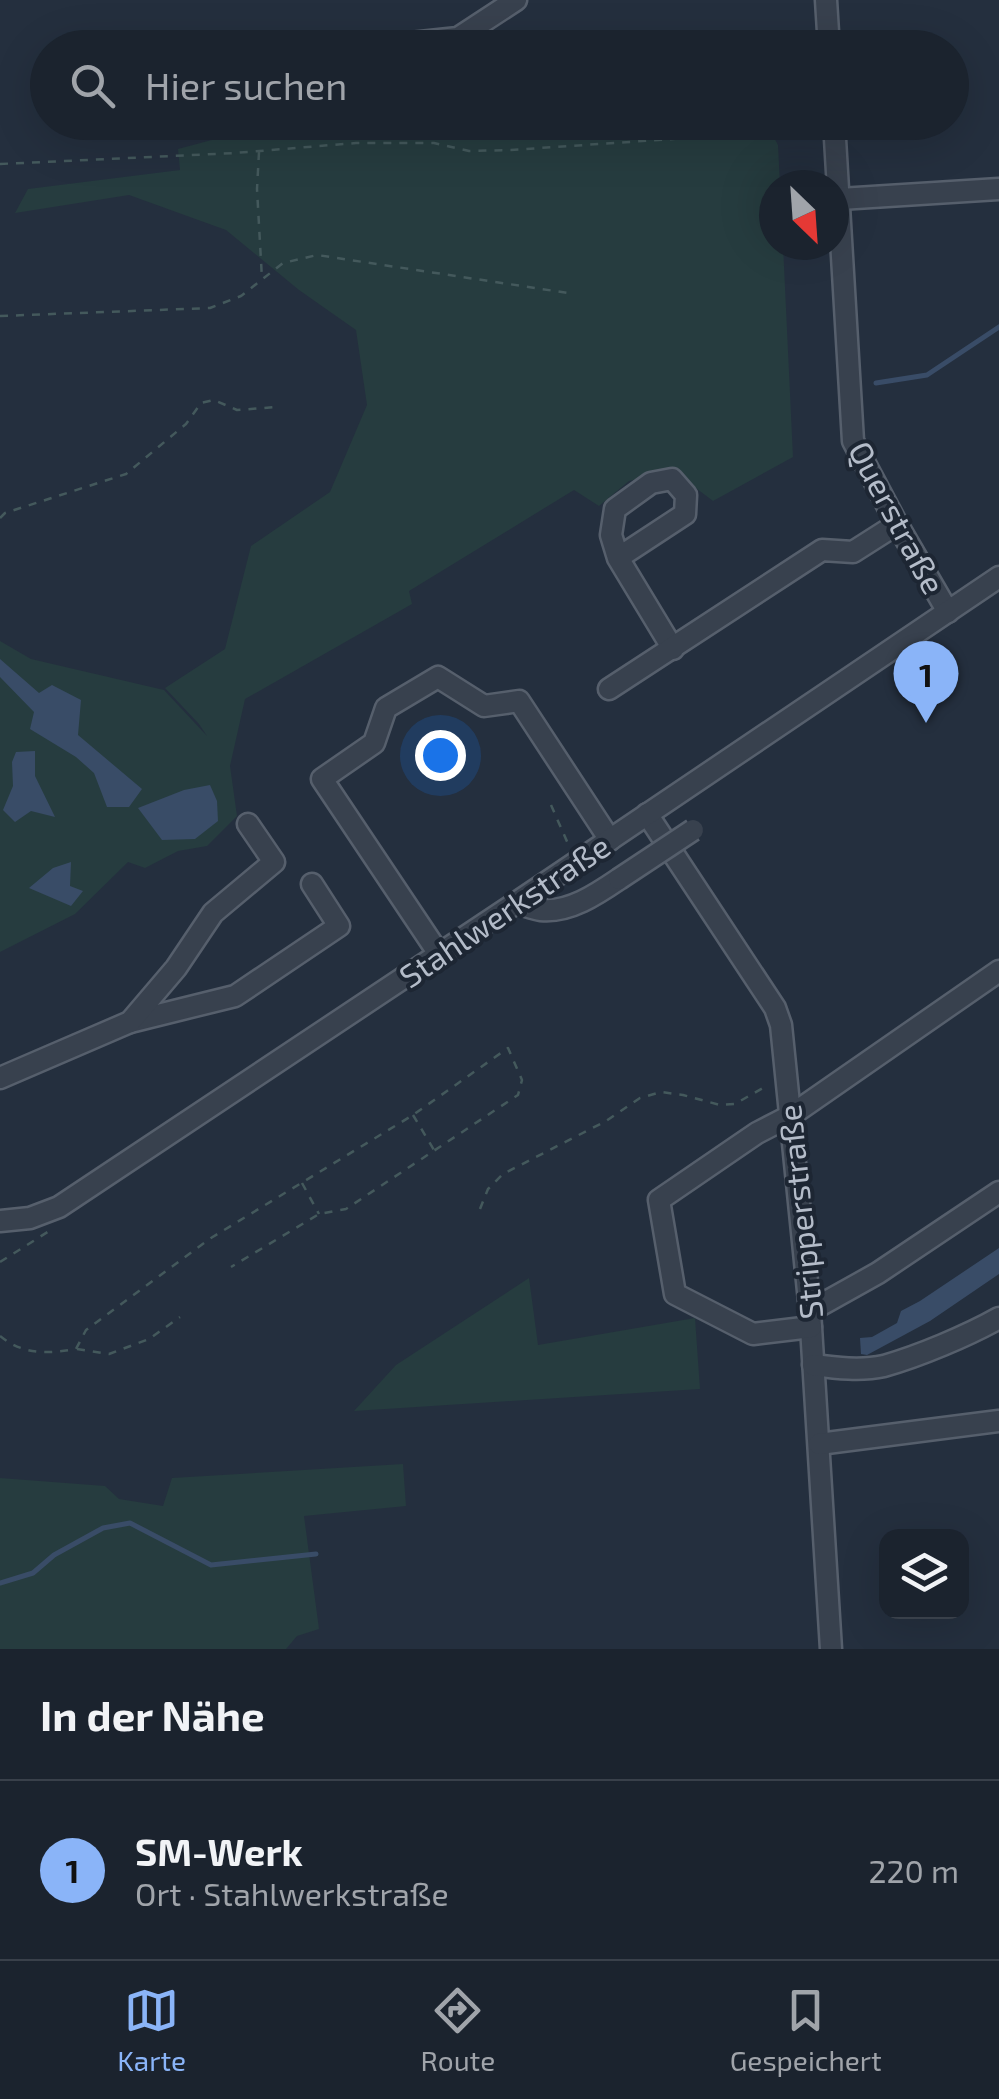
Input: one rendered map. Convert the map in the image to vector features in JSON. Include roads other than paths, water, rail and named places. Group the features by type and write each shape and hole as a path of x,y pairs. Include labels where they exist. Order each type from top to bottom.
{"street":[{"path":"470,30 516,0"},
{"path":"826,0 828,30"},
{"name":"Querstraße","path":"835,140 838,170"},
{"path":"849,198 999,188"},
{"name":"Querstraße","path":"843,260 853,441 948,612"},
{"path":"609,689 822,550 853,552 897,524"},
{"path":"618,558 673,649"},
{"name":"Stahlwerkstraße","path":"0,1221 30,1218 59,1207 999,577"},
{"path":"439,954 322,779 374,743 386,708 438,677 484,706 519,701 610,840"},
{"name":"Stripperstraße","path":"647,814 776,1008 781,1026 814,1365 831,1649"},
{"path":"130,1022 176,968 213,913 274,862 248,824"},
{"path":"516,903 543,910 570,906 599,893 693,830"},
{"path":"0,1078 130,1022 235,996 338,926 312,884"},
{"path":"999,972 790,1116 659,1200 675,1294 753,1334 810,1319 999,1192"},
{"path":"814,1365 881,1366 973,1332 999,1318"},
{"path":"819,1444 999,1420"}],"water":[{"path":"0,659 39,693 52,685 81,700 78,735 142,789 129,807 107,807 94,773 30,729 34,712 0,677"},
{"path":"35,751 35,776 55,817 31,811 15,822 3,810 13,786 12,762 16,752"},
{"path":"210,785 217,801 218,821 195,839 162,840 138,808 184,790"},
{"path":"71,862 70,886 83,891 71,906 29,888 53,868"},
{"path":"999,1248 999,1274 930,1321 867,1355 861,1354 860,1338 872,1337 897,1323 901,1311"}],"waterway":[{"path":"876,383 927,375 999,327"},
{"path":"0,1583 33,1573 54,1555 103,1528 130,1523 211,1565 316,1554"}],"place":[{"name":"SM-Werk","path":"926,723"}]}
